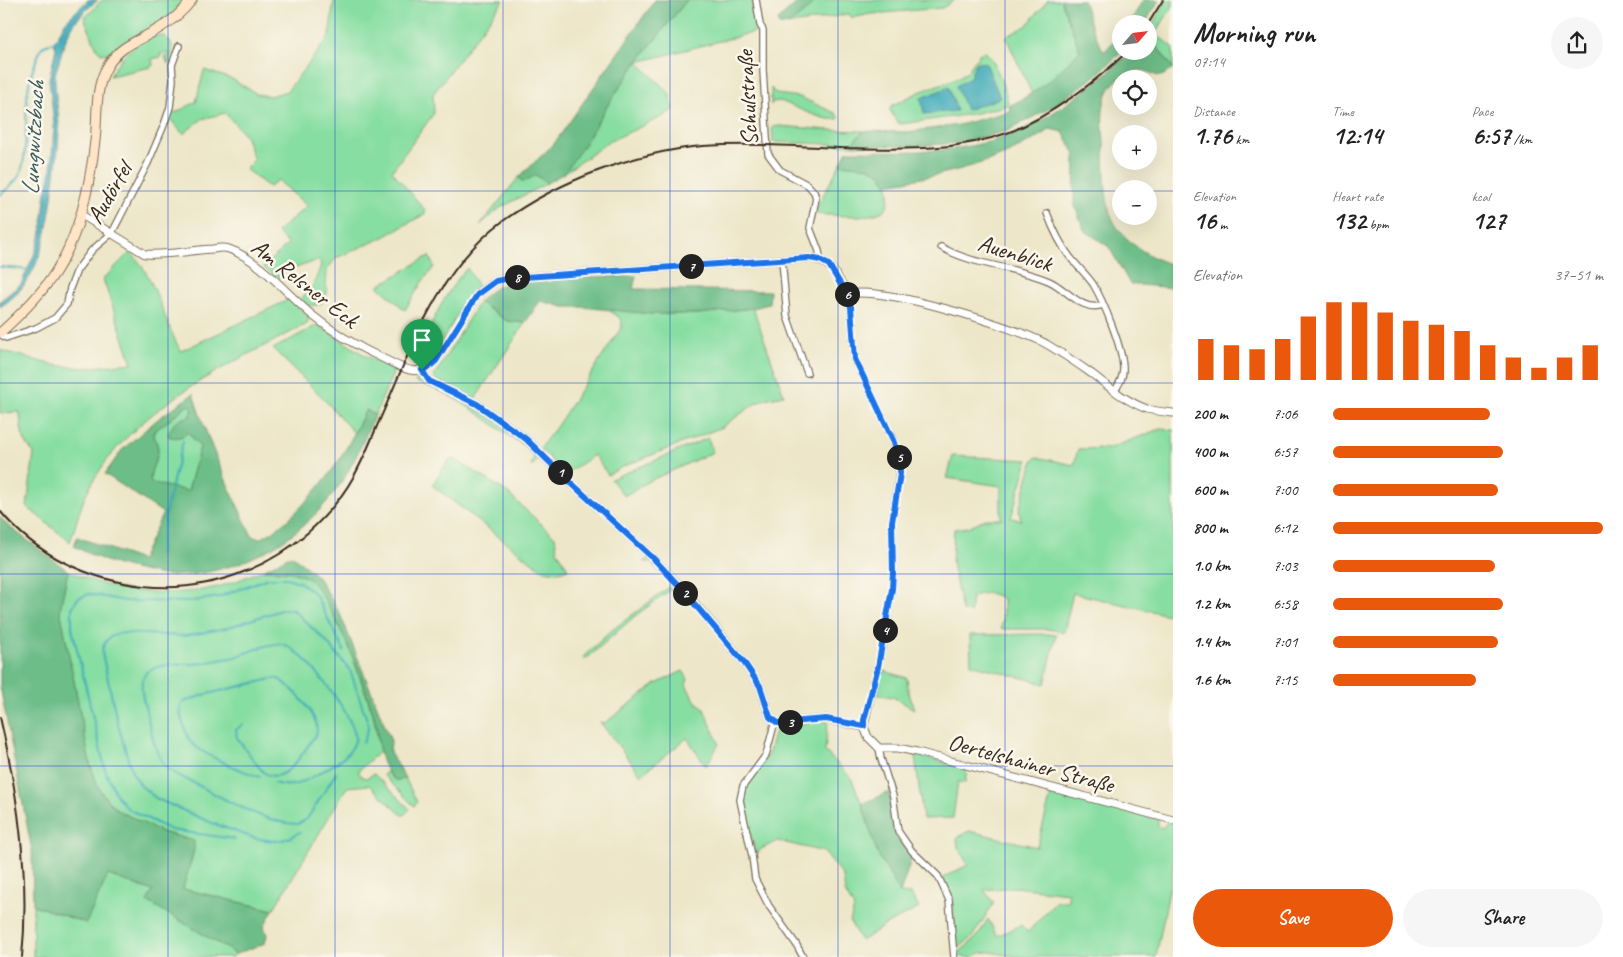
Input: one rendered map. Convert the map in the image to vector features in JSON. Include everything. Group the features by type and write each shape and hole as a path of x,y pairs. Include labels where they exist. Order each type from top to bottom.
{"main road":[{"path":"0,333 25,308 56,272 74,237 94,154 97,107 101,80 107,66 117,54 132,42 153,32 175,18 192,0"},
{"path":"0,326 25,308"}],"street":[{"name":"Schulstraße","path":"756,0 760,25 763,30 763,70 768,154 780,170 808,185 814,192 816,198 810,228 819,251 820,260"},
{"name":"Audörfel","path":"0,333 6,338 36,328 55,318 67,304 70,288 77,270 92,250 112,233 148,163 164,125 170,107 173,80 172,65 179,46"},
{"name":"Auenblick","path":"1047,213 1064,249 1093,284 1103,305 1120,350 1123,364 1122,377 1115,391"},
{"name":"Am Relsner Eck","path":"80,214 145,254 157,255 227,248 246,257 311,314 339,335 365,351 410,371 422,370"},
{"name":"Auenblick","path":"941,247 957,256 1024,272 1049,281 1084,304 1094,307 1103,305"},
{"path":"864,726 826,719 778,723 775,721 770,717 760,686 743,661 680,587 647,552 526,439 477,404 429,381 422,370 436,361 477,295 496,281 510,278 809,258 820,260 832,268 847,295 851,307 855,359 893,440 900,468 892,522 892,589 882,648 864,726 868,737 879,748 893,796 898,831 912,851 938,876 949,900 954,957"},
{"path":"782,260 787,316 807,373"},
{"path":"847,295 860,292 892,296 1023,332 1047,344 1115,391 1146,408 1173,413"},
{"path":"775,721 766,755 743,786 740,800 755,879 769,906 803,957"},
{"name":"Oertelshainer Straße","path":"879,748 898,748 917,752 1173,820"}],"green space":[{"path":"102,0 187,0 169,17 106,54 101,53 97,49 84,17"},
{"path":"334,0 504,0 433,94 434,113 392,171 425,210 425,214 382,238 336,258 327,270 327,293 325,300 317,305 308,306 300,300 314,284 321,265 319,260 284,272 278,276 279,279 263,267 288,244 277,232 307,206 278,180 269,187 245,169 254,160 245,135 225,113 202,119 183,134 170,119 173,114 196,102 204,70 232,79 257,94 270,96 287,91 329,37"},
{"path":"655,0 687,0 637,62 564,173 547,183 536,175 523,182 519,177 554,144"},
{"path":"687,0 752,0 756,25 759,31 638,62 669,93 674,109 664,116 610,141 564,173 626,77"},
{"path":"800,0 817,0 795,20 779,25 778,20"},
{"path":"817,0 955,0 942,8 871,14 852,18 849,14 787,25"},
{"path":"1048,0 1061,0 1080,51 1055,77 1032,94 1006,37 1026,26"},
{"path":"1061,0 1083,0 1092,28 1104,52 1112,43 1113,60 1094,77 1052,107 1007,131 957,143 914,146 854,145 854,141 863,131 907,132 959,125 1010,111 1009,106 1047,82 1080,51"},
{"path":"1143,0 1160,0 1150,15 1134,15"},
{"path":"1167,0 1173,0 1173,6 1158,29 1158,15"},
{"path":"154,36 164,36 172,46 168,64 165,57 167,53 160,54 161,57 152,59 153,65 151,67 110,76 118,62 128,52"},
{"path":"1158,36 1173,47 1173,68 1158,48"},
{"path":"1158,48 1173,68 1160,76 1157,76 1157,70 1112,70 1112,86 1104,102 1103,117 1105,181 1112,225 1116,225 1138,248 1155,258 1173,265 1173,288 1130,284 1109,247 1084,230 1074,203 1075,154 1063,132 1050,129 1013,151 972,166 951,172 887,184 881,174 868,167 840,164 847,151 944,150 984,143 1010,135 1027,128 1059,109 1104,76 1122,60 1158,60"},
{"path":"985,52 989,55 996,67 1008,102 1005,106 972,114 901,124 897,122 890,110 891,106 919,92 957,78 967,72 980,53","holes":["976,62 1000,98 966,110 970,78"]},
{"path":"771,88 776,94 800,97 835,113 839,117 838,119 824,118 780,101 772,102 771,105"},
{"path":"772,127 863,131 854,141 854,145 773,142"},
{"path":"840,164 867,167 881,174 887,183 889,194 888,204 885,209 875,214 867,215 815,214"},
{"path":"536,175 547,183 500,208 480,225 519,177 523,182"},
{"path":"130,252 139,262 153,286 181,351 290,299 309,318 307,324 214,373 183,392 154,413 128,436 105,462 87,492 70,542 27,507 34,453 22,434 20,412 0,413 0,350 53,365 84,368 132,363 103,279"},
{"path":"429,256 434,267 422,282 405,310 378,286"},
{"path":"467,268 478,286 468,297 432,358 426,363 413,365 443,302"},
{"path":"636,276 633,289 770,291 769,304 753,308 698,314 651,314 564,307 540,301 525,323 507,321 479,302 492,290 508,283 588,277"},
{"path":"479,302 507,321 525,323 475,399 433,378"},
{"path":"753,308 784,395 756,403 722,427 622,467 608,475 594,455 565,474 540,448 557,426 621,328 620,319 606,309 651,314 698,314"},
{"path":"317,325 394,371 375,415 366,410 354,433 323,398 273,349"},
{"path":"418,378 483,413 512,433 541,458 531,466 534,457 525,446 463,403 440,391 415,382"},
{"path":"193,394 235,501 252,536 259,538 273,532 306,502 341,457 366,410 375,415 351,466 332,496 293,534 269,549 244,561 218,570 164,575 128,568 93,556 74,546 77,537 141,560 163,513 105,474 122,450 159,418","holes":["187,405 193,408 189,417 181,419 176,423 168,435 178,437 188,432 200,447 188,491 151,483 151,474 158,451 154,431"]},
{"path":"187,405 193,408 189,417 184,418 169,437 182,437 188,432 200,447 188,491 150,483 150,474 158,451 154,431"},
{"path":"1160,429 1173,430 1173,616 1073,593 1064,632 1048,629 1001,629 1003,599 992,594 979,594 972,597 970,613 962,611 952,563 954,529 968,527 985,519 1001,519 1001,486 947,478 953,456 1028,460 1011,518 1021,520 1019,510 1033,461 1036,457 1074,465 1078,449 1110,448"},
{"path":"708,438 713,452 649,481 624,496 611,479"},
{"path":"454,459 504,490 555,537 557,550 568,569 559,572 542,570 432,485 449,460"},
{"path":"0,517 7,525 68,571 60,609 90,764 99,789 119,811 161,832 194,841 194,850 183,889 273,910 264,926 267,935 265,943 236,954 147,901 153,891 108,875 86,923 33,905 32,851 0,686"},
{"path":"292,555 318,577 340,614 391,741 390,753 405,778 399,781 389,774 382,760 375,721 365,689 347,644 326,602 316,587 302,575 286,571 263,570"},
{"path":"649,558 673,583 672,588 635,616 585,660 583,657 612,630 671,584 650,562 644,562"},
{"path":"263,570 292,572 308,578 319,588 349,647 373,714 380,751 358,771 362,777 367,778 374,774 410,809 403,816 369,785 347,787 273,910 183,889 186,874 192,860 184,838 161,832 119,811 99,789 90,764 60,609 68,571 116,588 165,593 221,586"},
{"path":"970,635 1056,635 1045,684 971,664"},
{"path":"881,670 907,678 908,690 914,709 893,697 874,694"},
{"path":"683,671 688,679 686,685 696,702 703,707 719,744 706,766 687,738 641,775 600,722 605,723 656,684"},
{"path":"828,721 825,751 851,778 900,893 911,894 919,908 887,924 861,941 850,922 854,908 845,892 843,876 824,852 778,841 761,849 756,855 742,798 746,785 768,755 776,728 779,726"},
{"path":"915,755 967,768 965,783 958,782 953,818 923,819"},
{"path":"387,772 395,779 405,778 417,802 414,806 383,775"},
{"path":"1052,791 1158,819 1158,826 1163,828 1167,822 1173,823 1173,870 1156,957 1019,957 990,952 980,953 973,957 958,957 957,954 977,937 988,919 997,936 1021,925 1028,932 1053,904 1057,901 1068,901 1068,893 1015,887 984,890 994,903 972,937 960,947 956,947 952,902 942,878 968,865 958,847 957,838 969,831 1037,847"},
{"path":"889,792 895,832 912,857 900,893 877,853 862,804"},
{"path":"108,874 153,891 148,901 236,954 233,957 33,957 33,905 86,923"}],"water":[{"path":"88,0 98,0 83,13 69,33 55,76 59,120 57,162 43,244 32,273 13,297 0,307 0,301 21,284 41,235 45,198 51,171 54,125 49,79 56,48 53,41 57,38 65,22"},
{"path":"976,62 986,63 1000,98 966,110 956,86 970,78"},
{"path":"949,87 957,111 924,114 921,98"}],"waterway":[{"name":"Lungwitzbach","path":"0,195 20,175 25,154 27,99 30,79 42,47 54,42"},
{"path":"0,267 30,270"},
{"path":"159,555 167,505 183,441"},
{"path":"235,839 171,830 132,811 117,796 106,773 72,628 72,608 78,598 89,594 125,601 187,602 219,597 268,578 287,578 301,583 315,594 344,651"},
{"path":"300,832 282,840 273,841 254,838 212,823 157,799 141,786 132,772 118,725 102,653 105,642 113,635 121,633 185,636 226,628 284,609 293,610 324,639 350,670 368,723 363,743"},
{"path":"274,783 291,785 311,778 344,757 355,741 354,731 339,702 328,686 302,657 291,648 277,644 265,646 235,657 202,663 166,665 151,669 146,673 142,681 142,691 156,748 166,767 180,777 259,815 273,820 298,824 307,819 336,773"},
{"path":"243,724 236,730 237,738 262,771 270,775 279,775 294,765 316,734 317,727 304,702 289,687 276,678 207,694 183,702 180,708 181,715 187,734 196,747 234,767 260,777"}],"railway":[{"path":"1154,15 1163,0"},
{"path":"0,511 14,527 30,540 65,563 103,578 123,583 157,587 196,585 209,583 246,571 278,555 293,544 334,506 360,464 427,314 442,288 460,263 480,241 503,221 548,193 573,181 624,162 677,149 738,145 905,149 967,144 1007,133 1039,118 1071,98 1118,60"},
{"path":"0,717 12,776 21,836 24,897 22,957"}],"route":[{"path":"809,258 826,262 836,274 849,300 855,359 893,440 900,468 892,522 892,589 884,639 864,726 860,727 834,719 778,723 770,717 760,686 755,677 680,587 654,559 526,439 494,414 429,381 422,370 436,361 477,295 485,287 496,281 510,278 809,258"}]}
